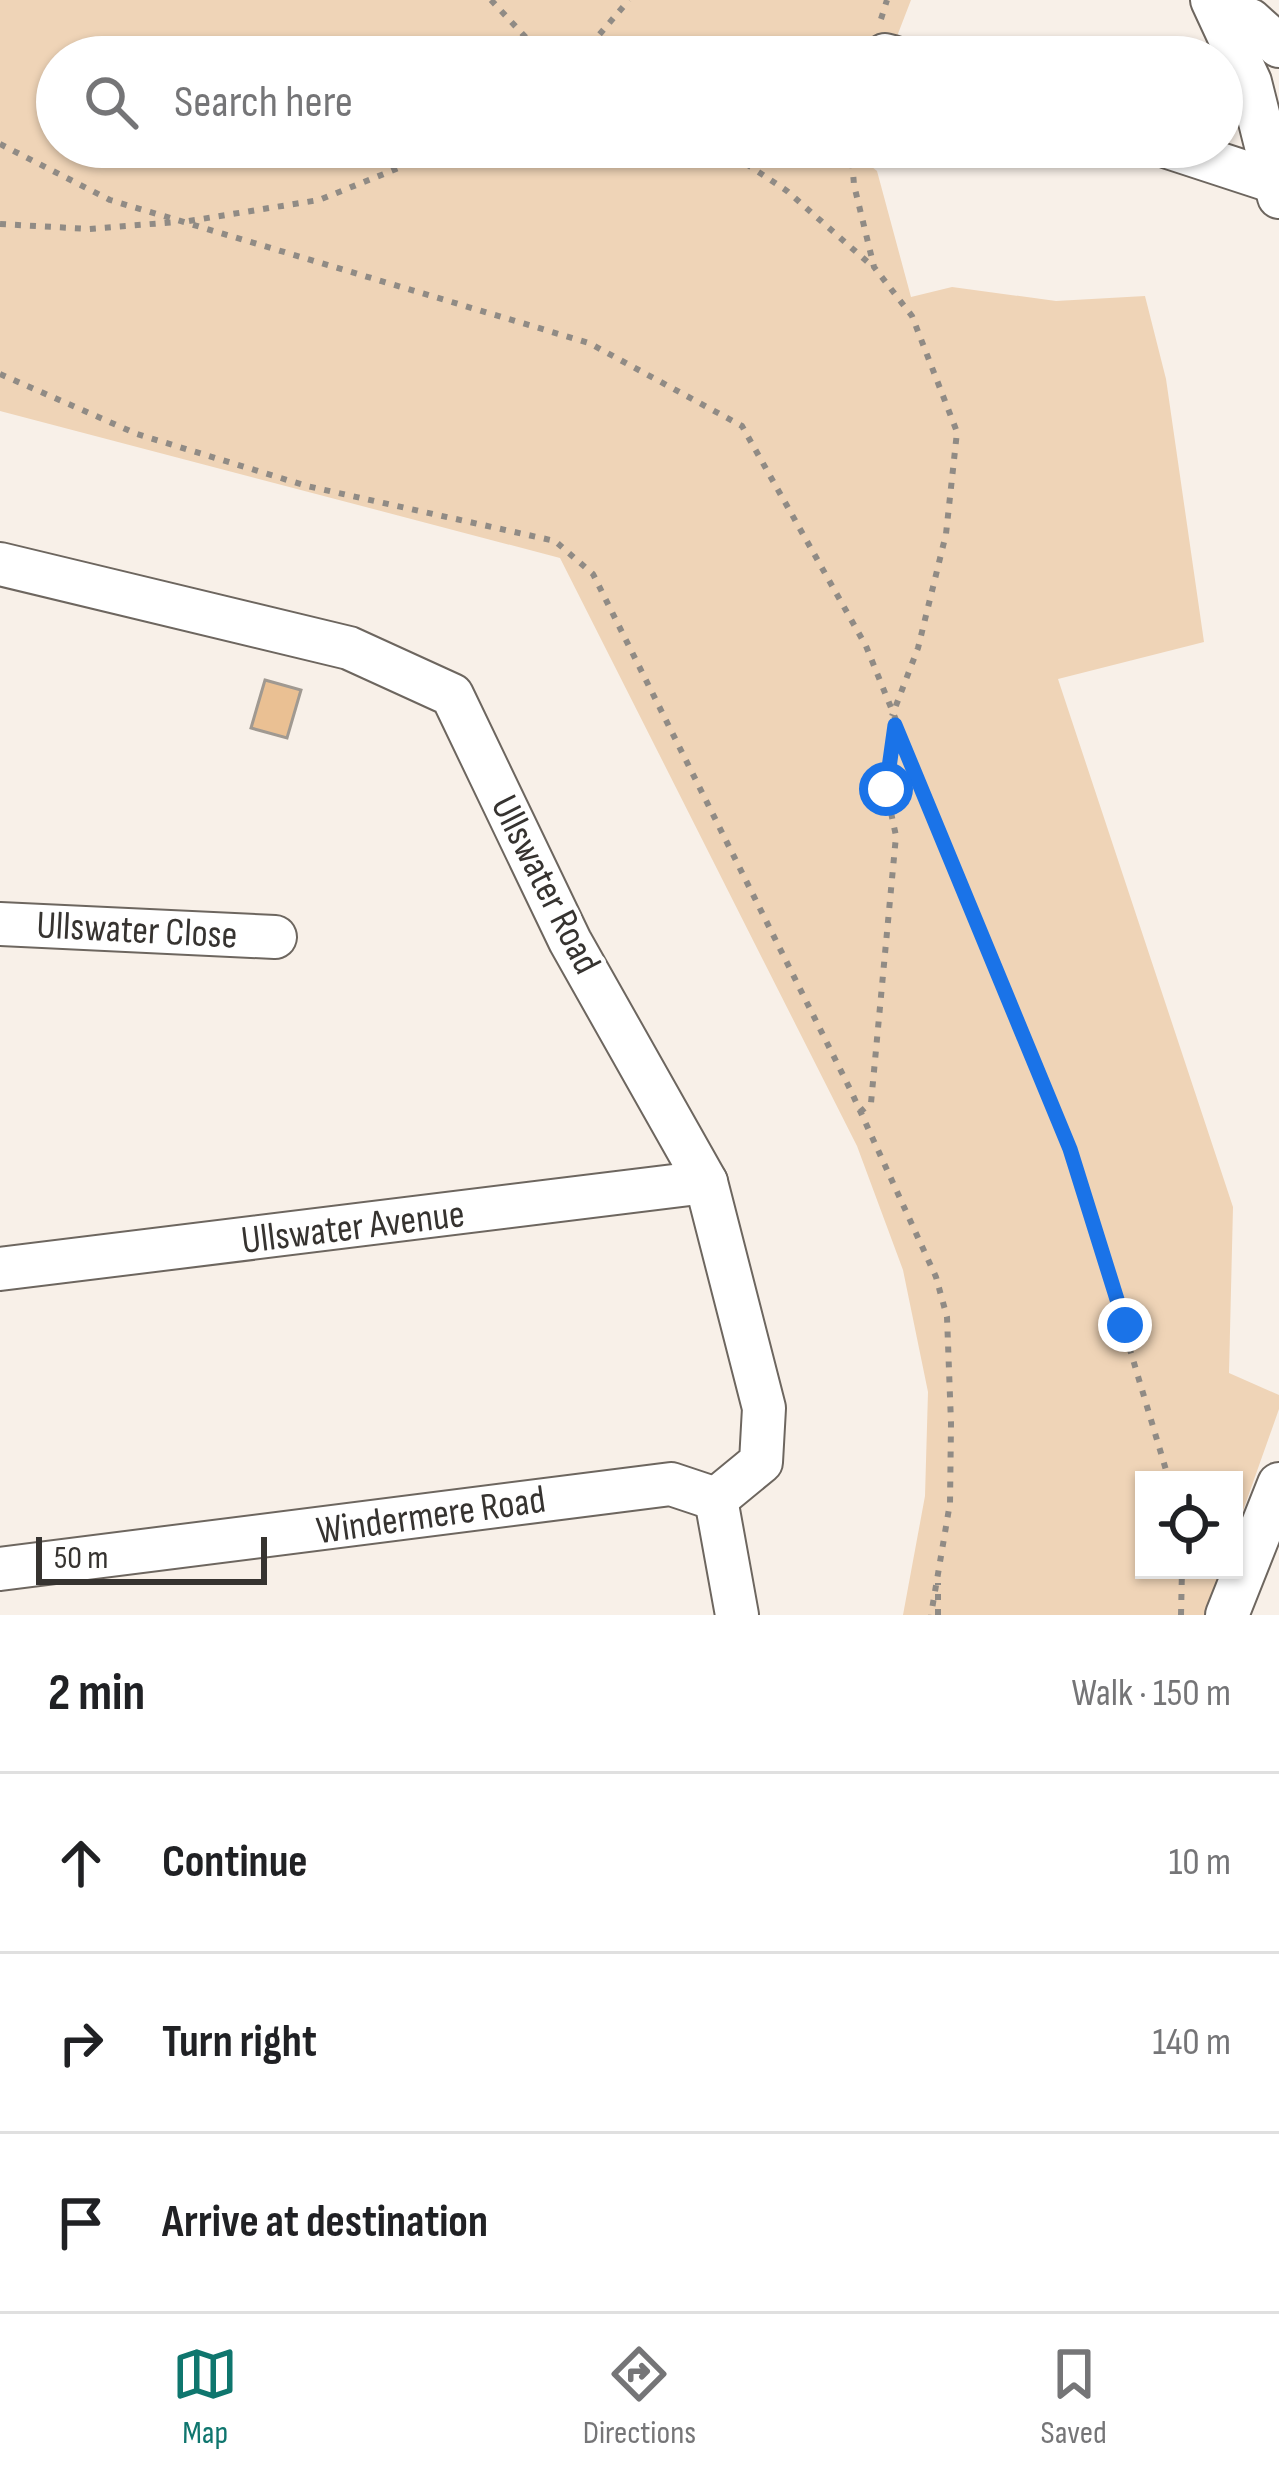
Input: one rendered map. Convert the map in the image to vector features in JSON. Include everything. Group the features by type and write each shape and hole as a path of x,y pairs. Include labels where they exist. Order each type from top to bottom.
{"street":[{"path":"1218,8 1250,20 1279,46"},
{"path":"1218,8 1230,36"},
{"path":"1243,66 1277,189"},
{"path":"1222,168 1277,189"},
{"name":"Ullswater Road","path":"0,564 349,648 452,695 570,940 706,1182 764,1408 761,1462 716,1499"},
{"name":"Ullswater Close","path":"0,924 274,937"},
{"name":"Ullswater Avenue","path":"0,1269 706,1182"},
{"name":"Windermere Road","path":"0,1569 671,1484 716,1499"},
{"path":"1227,1615 1279,1484"},
{"path":"716,1499 737,1615"}],"path":[{"path":"491,0 524,36"},
{"path":"598,36 629,0"},
{"path":"0,144 36,162"},
{"path":"47,168 110,200 590,344 742,426 866,646 1070,1149 1165,1471"},
{"path":"0,224 89,229 182,222 319,200 399,168"},
{"path":"753,168 787,190 874,267 912,316 957,431 946,534 918,648 894,720 886,789 896,836 886,986 871,1103 860,1112"},
{"path":"853,168 874,267"},
{"path":"0,374 137,434 307,486 555,541 593,574 860,1112 936,1277 947,1317 950,1503 938,1551 935,1615"},
{"path":"1181,1615 1182,1579"}],"shaded area":[{"path":"0,0 911,0 897,36 36,36 36,168 873,168 911,297 952,287 1056,301 1145,296 1166,379 1204,642 1058,679 1233,1207 1229,1373 1279,1395 1279,1409 1243,1511 1243,1471 1135,1471 1135,1579 1219,1579 1206,1615 903,1615 925,1496 928,1392 903,1270 857,1146 560,558 0,411"}],"building":[{"path":"265,680 301,690 287,738 251,728"}],"route":[{"path":"886,789 895,725 1070,1149 1125,1325"}]}
